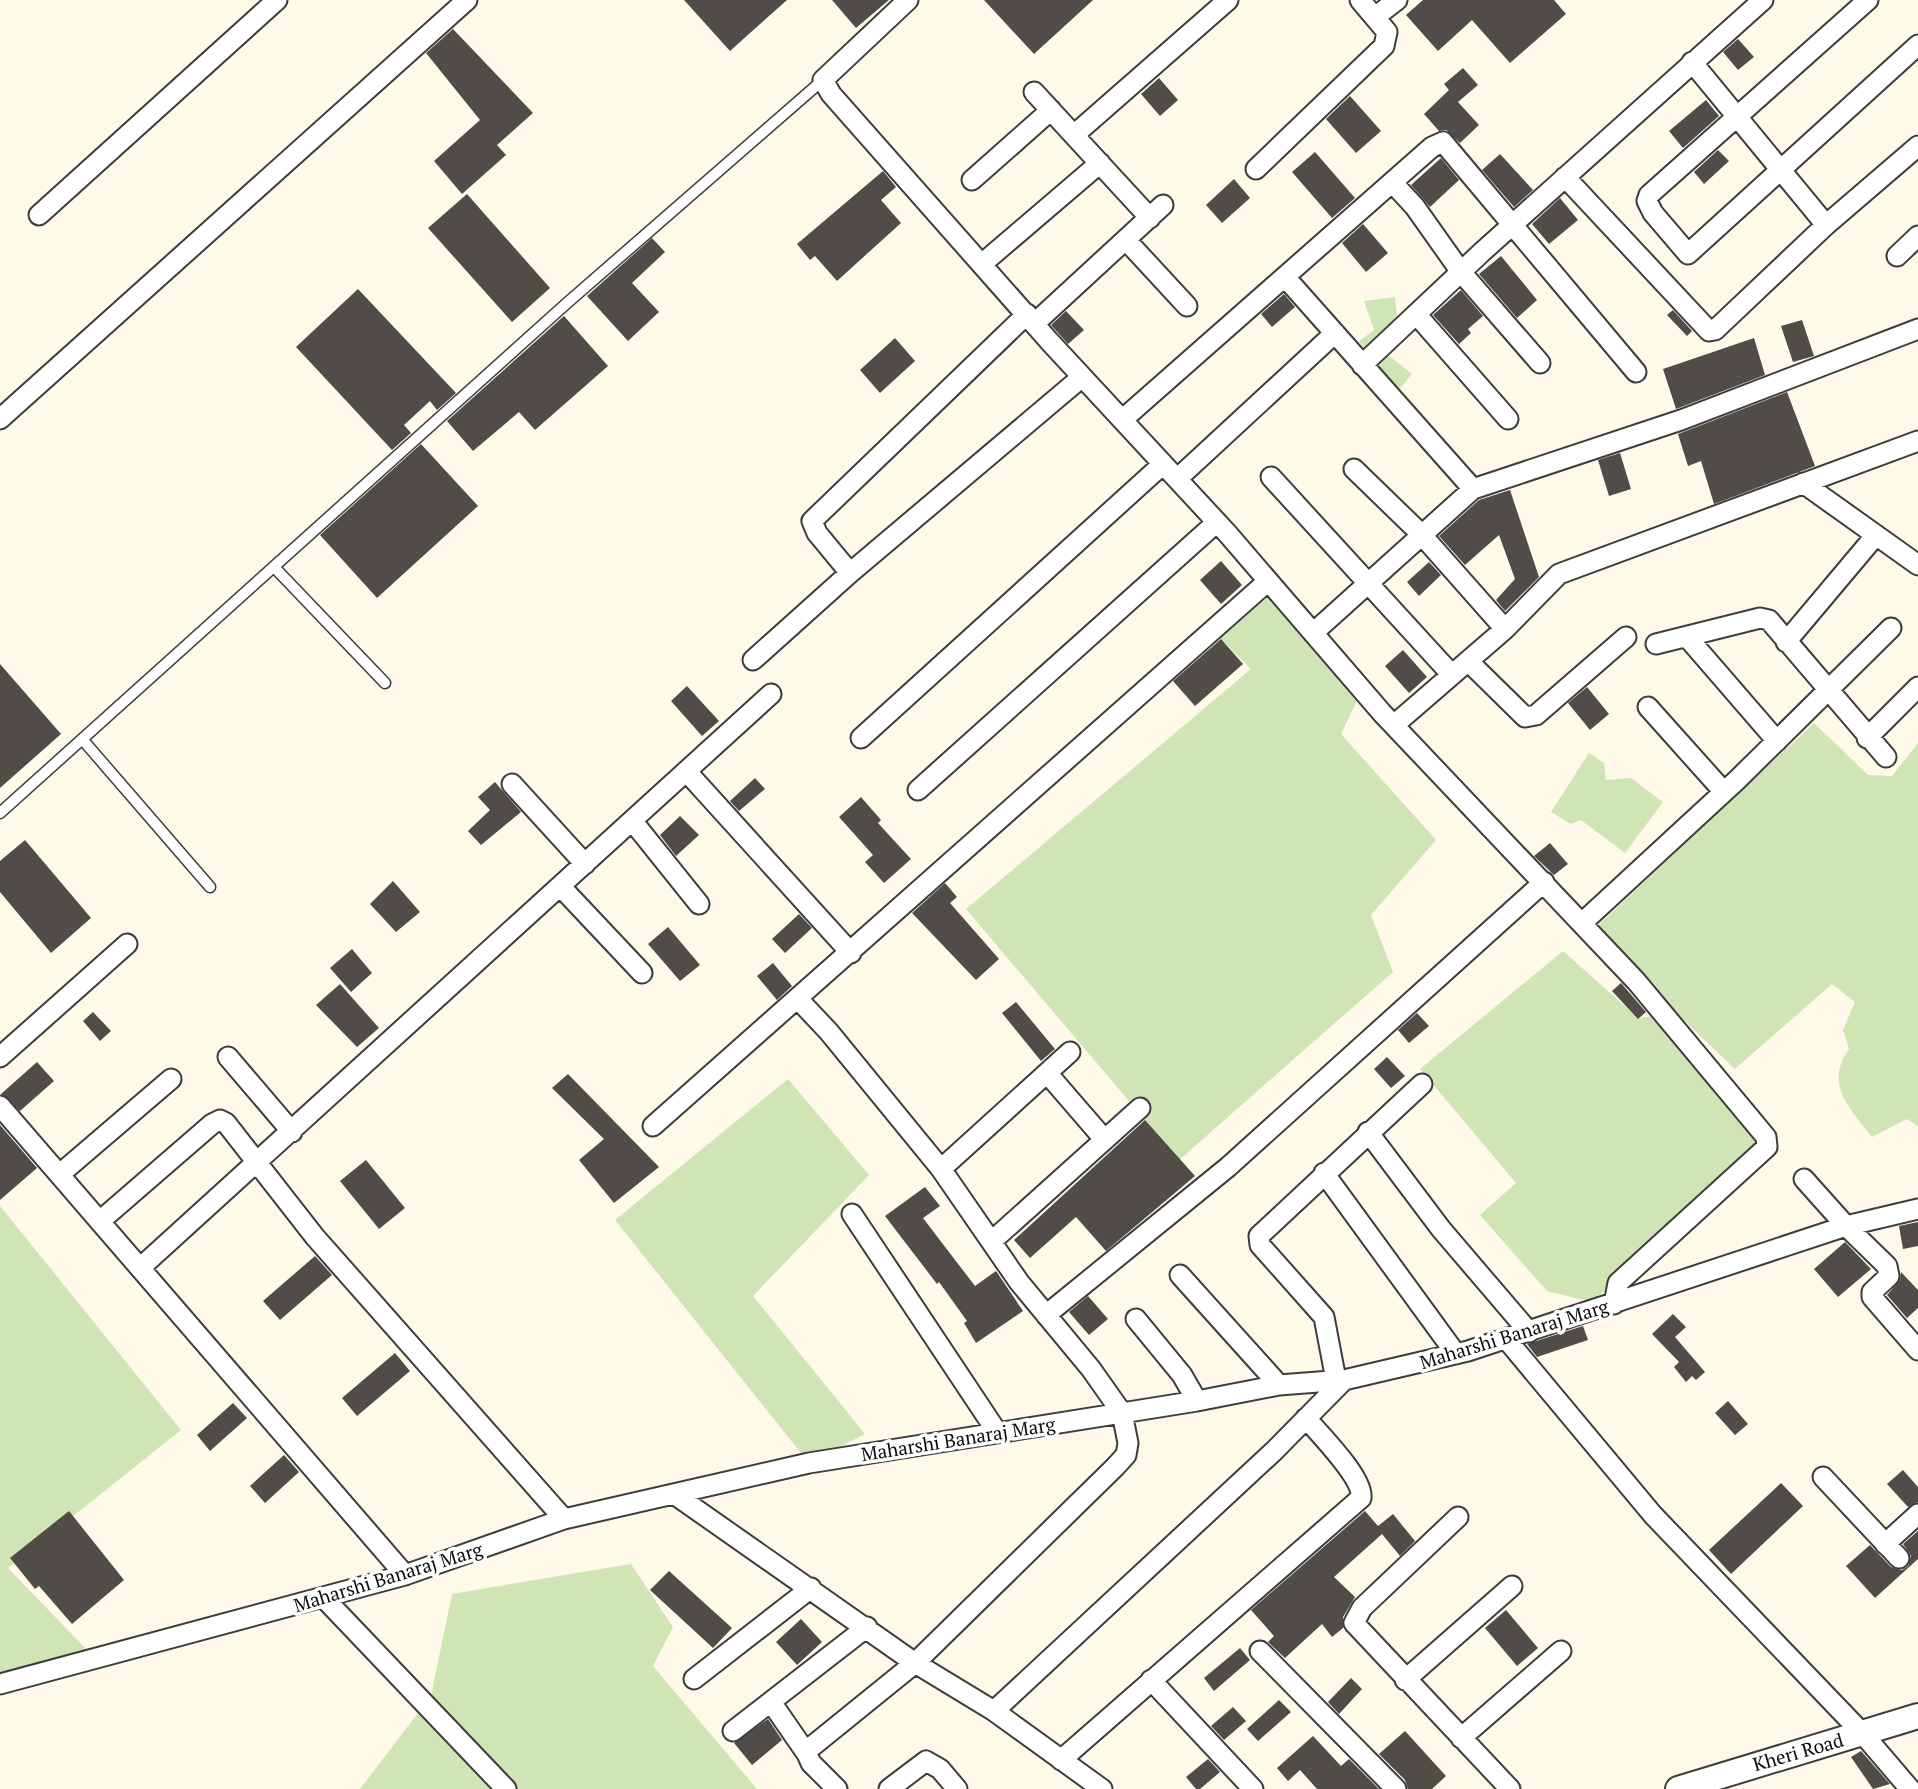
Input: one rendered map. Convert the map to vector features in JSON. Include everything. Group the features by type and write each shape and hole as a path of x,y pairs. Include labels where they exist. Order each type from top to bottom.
{"street":[{"path":"38,215 277,0"},
{"path":"0,419 467,0"},
{"path":"908,0 822,80 1082,377 1217,522 1394,725 1636,981 1766,1137 1767,1147 1688,1223 1618,1283 1614,1304"},
{"path":"1074,135 1228,0"},
{"path":"1256,169 1384,46 1387,32 1360,0"},
{"path":"1375,17 1397,0"},
{"path":"1362,365 1511,226 1763,0"},
{"path":"1868,0 1649,195 1647,201 1653,213 1688,254 1918,45"},
{"path":"1692,62 1826,225"},
{"path":"850,573 817,533 812,520 1031,318 1126,240 1156,211 1100,163 1034,92"},
{"path":"972,180 1051,110"},
{"path":"1122,420 1432,147 1443,142 1636,372"},
{"path":"1565,177 1709,331 1715,330 1751,300 1826,225 1918,146"},
{"path":"983,263 1100,163"},
{"path":"1392,182 1415,207 1461,272 1540,363"},
{"path":"1896,256 1918,236"},
{"path":"1126,240 1187,306"},
{"path":"1285,277 1473,489"},
{"path":"1416,314 1508,419"},
{"path":"1312,633 1473,489 1681,420 1918,329"},
{"path":"1177,479 1335,334"},
{"path":"754,660 850,573 1082,377"},
{"path":"1394,725 1505,629 1559,574 1918,441"},
{"path":"861,738 1163,464"},
{"path":"1354,470 1420,534 1505,629"},
{"path":"1270,477 1452,674"},
{"path":"1802,483 1918,565"},
{"path":"918,790 1217,522"},
{"path":"1786,642 1877,535"},
{"path":"653,1126 1268,580"},
{"path":"1656,644 1760,618 1769,620 1867,738 1886,757"},
{"path":"1583,923 1724,792 1891,628"},
{"path":"1687,636 1777,741"},
{"path":"1468,661 1518,714 1525,717 1536,715 1626,637"},
{"path":"1867,738 1918,687"},
{"path":"140,1268 634,822 771,694"},
{"path":"1648,707 1724,792"},
{"path":"687,772 851,953"},
{"path":"512,784 585,864"},
{"path":"634,822 699,904"},
{"path":"1046,1315 1228,1167 1544,882"},
{"path":"561,887 642,973"},
{"path":"0,1057 127,944"},
{"path":"798,999 829,1032 940,1169 1046,1315 1091,1369 1122,1413 1128,1443 1126,1455 915,1663 810,1748 807,1754"},
{"path":"940,1169 1070,1052"},
{"path":"228,1057 292,1132"},
{"path":"1047,1073 1104,1139"},
{"path":"60,1174 171,1079"},
{"path":"994,1711 1306,1418 1340,1380 1324,1317 1260,1245 1259,1236 1422,1084"},
{"path":"0,1106 405,1575"},
{"path":"992,1241 1140,1108"},
{"path":"100,1221 220,1120 234,1130 315,1237 564,1519"},
{"path":"1368,1132 1441,1229 1530,1332"},
{"path":"1324,1173 1456,1354"},
{"path":"1804,1179 1846,1226 1888,1266 1889,1276 1872,1292 1872,1297 1918,1350"},
{"name":"Maharshi Banaraj Marg","path":"0,1684 405,1575 564,1519 809,1463 1197,1401 1279,1385 1340,1380 1456,1354 1507,1340 1846,1226 1918,1209"},
{"path":"852,1214 997,1432"},
{"path":"1180,1275 1279,1385"},
{"path":"1136,1319 1182,1375 1197,1401"},
{"path":"1507,1340 1653,1516 1863,1734 1910,1789"},
{"path":"1061,1760 1361,1498 1362,1490 1353,1474 1306,1418"},
{"path":"1823,1477 1892,1551 1918,1514"},
{"path":"674,1494 915,1663 994,1711 1102,1789"},
{"path":"1458,1517 1356,1617 1354,1623 1358,1631 1510,1789"},
{"path":"1405,1680 1512,1586"},
{"path":"694,1679 811,1588"},
{"path":"323,1597 506,1789"},
{"path":"733,1731 867,1627"},
{"path":"1260,1651 1396,1789"},
{"path":"1461,1738 1561,1651"},
{"path":"1151,1681 1253,1789"},
{"path":"771,1702 811,1763 837,1789"},
{"name":"Kheri Road","path":"1691,1787 1918,1716"},
{"path":"889,1789 926,1761 940,1769 957,1789"}],"lane":[{"path":"3,806 82,739 567,303 822,80"},
{"path":"274,567 385,682"},
{"path":"82,739 210,887"}],"green space":[{"path":"1395,297 1397,315 1375,344 1412,374 1388,403 1371,358 1359,341 1374,330 1364,301"},
{"path":"1277,591 1362,690 1341,734 1436,840 1371,915 1393,972 1179,1160 966,909 1251,669 1217,635"},
{"path":"1814,723 1868,775 1892,776 1918,743 1918,1126 1907,1119 1872,1137 1848,1105 1839,1085 1842,1062 1849,1049 1843,1030 1855,1002 1832,984 1735,1069 1591,932"},
{"path":"1589,753 1604,763 1606,780 1631,778 1663,802 1625,853 1581,820 1571,824 1551,812"},
{"path":"1563,951 1638,1018 1669,1014 1767,1143 1592,1302 1547,1291 1480,1215 1516,1183 1420,1069"},
{"path":"788,1079 869,1175 753,1296 865,1434 809,1463 615,1220"},
{"path":"0,1206 181,1430 8,1568 88,1651 0,1672"},
{"path":"631,1564 673,1627 653,1666 757,1789 360,1789 431,1696 452,1594"}],"building":[{"path":"684,0 787,0 730,51"},
{"path":"832,0 889,0 856,28"},
{"path":"984,0 1093,0 1034,54"},
{"path":"1423,0 1554,0 1566,14 1510,63 1472,20 1438,51 1406,15"},
{"path":"453,29 533,113 497,145 506,155 462,194 434,161 480,120 426,53"},
{"path":"1738,39 1754,57 1738,70 1723,52"},
{"path":"1463,68 1478,85 1458,102 1479,125 1460,143 1446,130 1439,131 1424,114 1449,90 1444,84"},
{"path":"1159,78 1178,100 1160,116 1141,94"},
{"path":"1350,96 1381,131 1356,153 1326,119"},
{"path":"1706,100 1719,116 1683,148 1669,131"},
{"path":"1718,150 1729,161 1704,184 1694,172"},
{"path":"1315,152 1355,198 1332,218 1292,172"},
{"path":"1500,154 1533,190 1514,207 1482,170"},
{"path":"1441,158 1459,180 1430,207 1411,185"},
{"path":"883,171 896,187 881,200 901,223 837,281 815,256 810,260 797,244"},
{"path":"1234,179 1250,198 1222,223 1206,205"},
{"path":"467,194 550,288 512,322 428,228"},
{"path":"1560,198 1578,220 1549,244 1532,224"},
{"path":"1363,224 1388,253 1366,272 1342,243"},
{"path":"652,238 665,252 632,283 659,312 628,341 587,296"},
{"path":"1501,256 1537,300 1517,318 1479,274"},
{"path":"358,289 456,393 437,410 430,401 404,425 411,433 392,450 296,347"},
{"path":"1461,290 1483,316 1468,329 1471,333 1459,344 1433,315"},
{"path":"1284,294 1295,307 1272,327 1261,314"},
{"path":"1673,310 1692,331 1687,336 1667,315"},
{"path":"1066,311 1084,330 1068,344 1051,325"},
{"path":"564,316 608,366 535,430 519,412 473,451 447,421"},
{"path":"1802,320 1814,356 1793,362 1781,326"},
{"path":"895,338 915,361 880,393 860,370"},
{"path":"1754,338 1765,375 1676,409 1663,369"},
{"path":"1787,392 1815,466 1714,504 1701,461 1688,466 1678,434"},
{"path":"421,444 478,506 377,598 320,535"},
{"path":"1620,453 1631,489 1609,496 1598,460"},
{"path":"1510,490 1539,577 1505,611 1496,600 1515,579 1499,535 1465,565 1439,536 1479,500"},
{"path":"1221,561 1242,585 1221,604 1200,580"},
{"path":"1429,562 1441,575 1419,596 1407,582"},
{"path":"1221,639 1243,664 1195,706 1173,681"},
{"path":"1403,650 1427,677 1409,693 1385,666"},
{"path":"0,664 61,734 0,788"},
{"path":"687,686 719,721 702,736 671,701"},
{"path":"1587,687 1609,714 1590,730 1568,703"},
{"path":"755,778 765,789 739,811 730,801"},
{"path":"495,782 521,812 481,845 468,831 490,810 478,797"},
{"path":"861,797 881,820 878,823 911,859 884,883 865,862 873,855 839,817"},
{"path":"680,816 699,835 676,856 660,835"},
{"path":"25,840 91,918 51,953 0,892 0,861"},
{"path":"1550,843 1568,864 1554,875 1534,856"},
{"path":"393,881 420,912 396,932 370,904"},
{"path":"945,883 957,897 950,903 999,959 976,980 912,913"},
{"path":"799,914 812,928 785,953 772,939"},
{"path":"668,927 700,965 680,981 648,944"},
{"path":"352,949 372,973 351,992 330,968"},
{"path":"773,963 792,986 777,1000 757,976"},
{"path":"1621,983 1646,1012 1638,1019 1612,991"},
{"path":"340,984 379,1028 357,1047 316,1005"},
{"path":"1016,1002 1055,1049 1041,1061 1002,1013"},
{"path":"93,1012 111,1031 100,1041 83,1021"},
{"path":"1417,1013 1429,1026 1409,1043 1398,1030"},
{"path":"1387,1057 1405,1076 1391,1088 1374,1069"},
{"path":"37,1062 54,1081 20,1111 1,1094"},
{"path":"568,1074 659,1167 614,1203 579,1160 604,1139 552,1088"},
{"path":"1145,1120 1195,1176 1106,1251 1076,1217 1030,1258 1014,1240"},
{"path":"0,1125 37,1168 0,1200"},
{"path":"366,1160 405,1208 379,1229 340,1181"},
{"path":"925,1187 940,1206 923,1218 975,1286 996,1271 1023,1311 976,1343 964,1323 967,1321 885,1216"},
{"path":"1918,1222 1918,1246 1903,1249 1899,1226"},
{"path":"1845,1242 1871,1269 1838,1297 1814,1269"},
{"path":"315,1256 332,1275 280,1320 263,1301"},
{"path":"1901,1272 1918,1290 1918,1308 1907,1318 1887,1295 1900,1280"},
{"path":"1088,1296 1108,1319 1089,1335 1069,1312"},
{"path":"1673,1314 1686,1327 1675,1337 1705,1372 1696,1380 1692,1376 1686,1382 1674,1367 1679,1362 1652,1334"},
{"path":"1583,1326 1588,1340 1537,1357 1527,1344"},
{"path":"395,1353 410,1371 357,1416 342,1398"},
{"path":"1728,1401 1748,1424 1735,1435 1715,1413"},
{"path":"233,1403 247,1418 210,1451 197,1435"},
{"path":"284,1455 299,1472 265,1503 250,1486"},
{"path":"1903,1470 1918,1487 1918,1502 1908,1507 1887,1484"},
{"path":"1781,1483 1803,1506 1731,1574 1709,1550"},
{"path":"69,1511 124,1580 72,1624 39,1586 35,1589 10,1558"},
{"path":"1365,1511 1378,1526 1393,1514 1415,1541 1400,1556 1382,1534 1334,1577 1355,1597 1343,1617 1343,1628 1332,1637 1322,1624 1285,1658 1268,1642 1274,1636 1251,1610"},
{"path":"1918,1531 1918,1559 1875,1598 1846,1566 1870,1545 1891,1567 1902,1570 1908,1566 1911,1556 1903,1544"},
{"path":"669,1571 732,1628 713,1648 650,1590"},
{"path":"1506,1610 1538,1648 1517,1666 1485,1628"},
{"path":"801,1619 822,1642 797,1665 776,1642"},
{"path":"1240,1648 1250,1660 1214,1691 1204,1678"},
{"path":"1351,1678 1362,1689 1339,1714 1328,1702"},
{"path":"1279,1700 1291,1712 1258,1741 1247,1729"},
{"path":"1233,1707 1246,1721 1224,1740 1211,1726"},
{"path":"768,1719 782,1740 752,1765 734,1743"},
{"path":"1405,1731 1446,1776 1432,1789 1408,1789 1405,1780 1379,1754"},
{"path":"1313,1736 1341,1766 1349,1759 1379,1789 1317,1789 1300,1770 1288,1781 1277,1768"},
{"path":"1861,1751 1890,1784 1873,1789 1851,1757"},
{"path":"1208,1759 1220,1772 1200,1789 1196,1789 1186,1777"}]}
